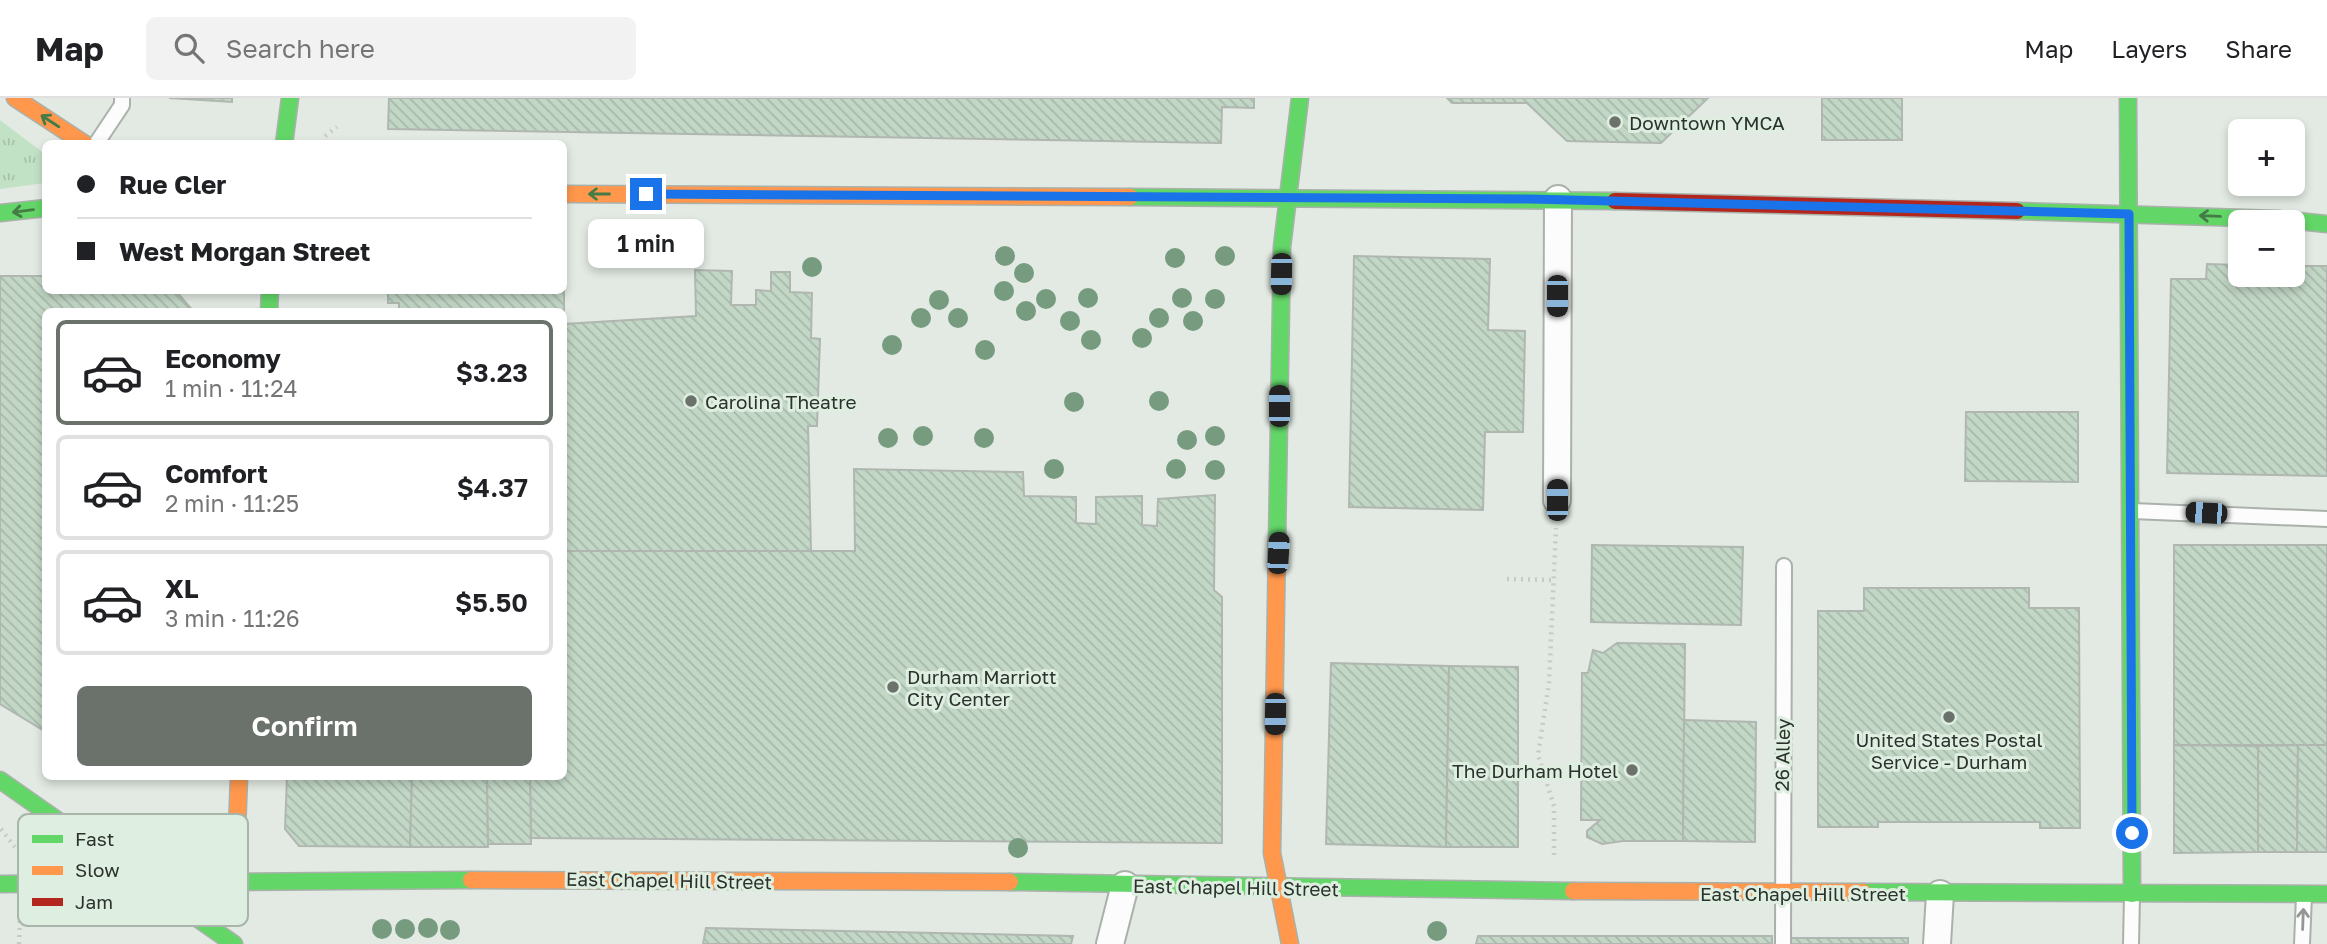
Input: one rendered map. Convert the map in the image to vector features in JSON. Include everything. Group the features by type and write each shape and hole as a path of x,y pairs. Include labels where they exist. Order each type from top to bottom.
{"street":[{"path":"15,98 79,140"},
{"path":"285,140 290,98"},
{"path":"1290,944 1272,853 1281,260 1300,98"},
{"path":"2128,98 2132,894"},
{"path":"567,194 1558,199 2129,214 2278,219 2327,224"},
{"path":"1557,500 1558,199"},
{"path":"0,214 42,209"},
{"path":"0,780 47,814"},
{"path":"237,814 239,780"},
{"name":"East Chapel Hill Street","path":"248,882 603,879 1279,889 2327,894"},
{"name":"East Chapel Hill Street","path":"0,884 18,884"},
{"path":"1110,944 1125,885"},
{"path":"1937,944 1940,894"},
{"path":"207,926 234,944"},
{"path":"234,926 234,944"}],"lane":[{"path":"99,140 122,104 122,98"},
{"path":"2130,511 2327,519"},
{"name":"26 Alley","path":"1783,944 1784,566"},
{"path":"2131,944 2132,894"},
{"path":"2302,944 2304,894"}],"path":[{"path":"325,136 338,127"},
{"path":"1554,891 1554,806 1538,755 1549,682 1557,500"},
{"path":"1507,579 1554,580"},
{"path":"19,944 20,926"}],"green space":[{"path":"0,120 42,152 42,183 0,189"}],"building":[{"path":"169,98 232,98 232,102"},
{"path":"389,98 1254,98 1254,108 1222,107 1221,143 388,129"},
{"name":"Downtown YMCA","path":"1447,98 1708,98 1661,143 1567,141 1527,103 1452,103"},
{"path":"1822,98 1902,98 1902,140 1822,140"},
{"path":"1354,256 1490,259 1488,330 1525,331 1523,432 1485,432 1483,510 1349,507"},
{"path":"2207,264 2228,265 2228,287 2305,287 2305,266 2327,266 2327,476 2167,473 2171,279 2206,279"},
{"name":"Carolina Theatre","path":"695,270 732,271 731,305 756,305 756,290 771,291 771,272 790,272 790,292 812,293 811,338 820,339 817,426 808,426 811,551 567,551 567,324 696,316"},
{"path":"0,276 42,276 42,294 178,294 191,308 42,308 42,730 0,704"},
{"path":"388,294 564,294 564,308 399,308 399,303 388,303"},
{"path":"1966,412 2078,412 2078,482 1965,481"},
{"name":"Durham Marriott City Center","path":"854,469 1023,472 1024,496 1076,497 1076,523 1096,524 1096,497 1142,496 1142,525 1157,526 1158,499 1215,495 1214,590 1222,597 1222,843 531,838 530,780 567,780 567,551 855,551"},
{"path":"1592,545 1743,547 1741,625 1591,622"},
{"path":"2174,545 2327,545 2327,745 2174,745"},
{"name":"United States Postal Service - Durham","path":"1864,588 2029,588 2029,608 2079,608 2080,828 2040,828 2040,822 1878,822 1878,827 1818,827 1818,611 1864,611"},
{"name":"The Durham Hotel","path":"1617,643 1685,644 1683,841 1623,841 1602,844 1587,837 1587,831 1600,820 1581,820 1582,673 1588,673 1593,650 1603,653"},
{"path":"1331,663 1449,666 1446,847 1326,844"},
{"path":"1449,666 1518,667 1518,847 1446,847"},
{"path":"1684,720 1756,722 1755,842 1683,841"},
{"path":"2174,745 2258,746 2258,852 2174,853"},
{"path":"2298,745 2297,852 2258,852 2258,746"},
{"path":"2298,745 2327,745 2327,852 2297,852"},
{"path":"287,780 412,780 410,847 299,846 285,829"},
{"path":"412,780 487,780 488,847 410,847"},
{"path":"487,780 530,780 531,844 488,844"},
{"path":"706,928 1073,936 1071,944 703,944"},
{"path":"1478,936 1772,936 1772,944 1476,944"},
{"path":"1788,938 1908,938 1908,944 1787,944"}],"traffic: fast":[{"path":"285,140 290,98"},
{"path":"1277,541 1282,247 1300,98"},
{"path":"2128,98 2132,894"},
{"path":"1130,197 1615,201"},
{"path":"0,213 42,208"},
{"path":"2017,211 2278,219 2327,224"},
{"path":"269,308 270,294"},
{"path":"0,780 49,814"},
{"path":"248,882 471,880"},
{"path":"1010,882 1573,891"},
{"path":"0,884 18,884"},
{"path":"1863,892 2327,894"},
{"path":"208,926 234,944"}],"traffic: slow":[{"path":"15,98 79,140"},
{"path":"567,194 1130,197"},
{"path":"1277,541 1272,853 1290,944"},
{"path":"238,814 239,780"},
{"path":"471,880 1010,882"},
{"path":"1573,891 1863,892"}],"traffic: jam":[{"path":"1615,201 2017,211"}],"place":[{"name":"Downtown YMCA","path":"1615,122"},
{"name":"Carolina Theatre","path":"691,401"},
{"name":"Durham Marriott City Center","path":"893,687"},
{"name":"United States Postal Service - Durham","path":"1949,717"},
{"name":"The Durham Hotel","path":"1632,770"}],"route":[{"path":"646,194 1531,199 2129,214 2132,833"}]}
